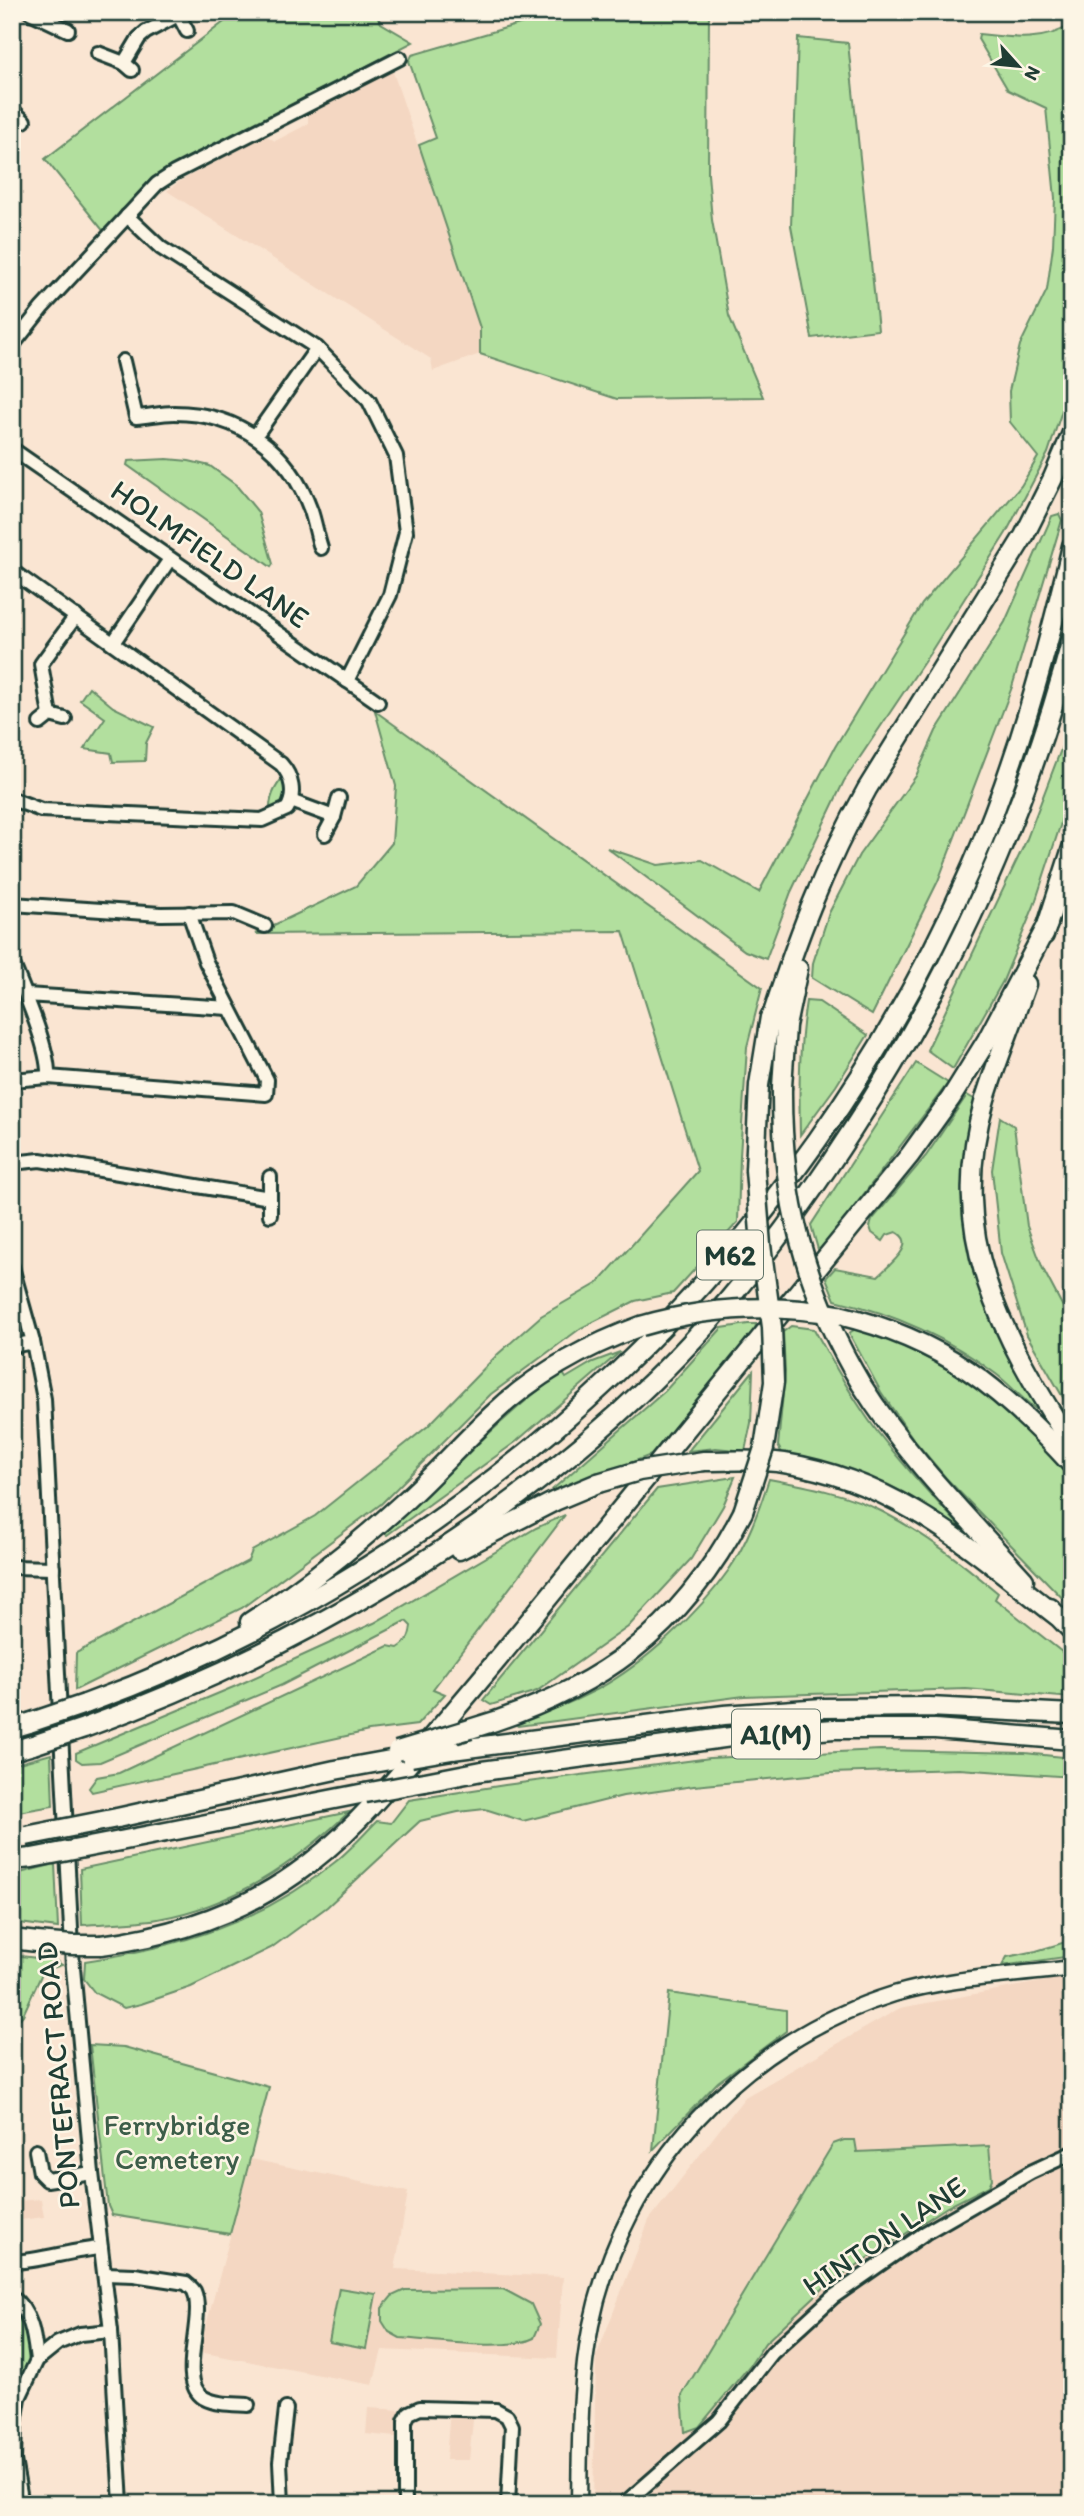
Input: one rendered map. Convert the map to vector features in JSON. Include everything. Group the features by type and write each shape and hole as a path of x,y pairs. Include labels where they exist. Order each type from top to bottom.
{"highway":[{"path":"768,1029 796,940 815,894 867,789 991,592 1038,510 1072,433"},
{"name":"M62","path":"21,1726 85,1704 182,1665 339,1584 441,1518 551,1433 634,1358 700,1289 771,1204 867,1067 910,992 959,894 1015,755 1038,681 1072,546"},
{"path":"394,1756 514,1715 603,1672 660,1628 692,1593 727,1544 743,1512 764,1448 774,1381 772,1327 761,1245 755,1170 759,1085 777,979 816,869 836,826 886,744 991,592"},
{"name":"M62","path":"12,1751 155,1702 243,1662 358,1600 469,1532 598,1432 696,1337 761,1260 824,1175 868,1106 942,978 978,905 1020,803 1072,639"},
{"path":"1072,848 1048,924 985,1100 973,1161 971,1205 978,1250 995,1306 1027,1374 1072,1446"},
{"path":"834,855 810,924 786,1026 782,1087 785,1165 799,1242 825,1315 861,1384 886,1421 930,1476 1072,1631"},
{"path":"12,1939 72,1945 101,1944 160,1935 217,1917 296,1874 363,1817 464,1700 910,1155 951,1098 987,1040 1048,924"},
{"path":"182,1665 261,1614 377,1526 407,1500 492,1415 537,1378 587,1348 641,1326 690,1313 739,1307 789,1308 839,1315 901,1334 960,1363 1002,1394 1072,1465"},
{"path":"358,1600 555,1501 597,1483 650,1469 704,1461 743,1460 784,1463 834,1475 874,1489 936,1523 1057,1616"},
{"name":"A1(M)","path":"19,1837 117,1818 394,1756 723,1715 822,1708 929,1707 1072,1714"},
{"name":"A1(M)","path":"12,1860 482,1771 718,1739 834,1729 935,1729 1072,1740"}],"main road":[{"path":"579,2504 582,2384 591,2323 614,2249 650,2179 698,2118 756,2065 822,2024 894,1994 945,1982 1072,1968"}],"street":[{"path":"30,12 55,17 68,30"},
{"path":"98,53 128,66 139,38 146,32 178,14 187,31"},
{"path":"13,342 146,194 174,173 400,58"},
{"path":"12,110 24,121"},
{"path":"127,216 161,248 317,348 369,401 396,456 406,532 390,595 347,681"},
{"path":"256,435 317,348"},
{"path":"122,361 136,417 175,413 232,424 256,435 285,464 299,484 311,511 321,548"},
{"name":"HOLMFIELD LANE","path":"12,449 378,702"},
{"path":"113,643 170,559"},
{"path":"12,571 281,764 291,782 291,801 287,809 262,820 41,810 12,799"},
{"path":"65,719 45,719 41,664 76,616"},
{"path":"326,834 339,798"},
{"path":"291,801 334,817"},
{"path":"12,904 161,914 234,913 265,926"},
{"path":"12,1080 48,1077 266,1094 267,1080 206,962 189,913"},
{"path":"12,962 26,995 49,1068 48,1077"},
{"path":"26,995 229,1008"},
{"path":"12,1163 40,1160 270,1198"},
{"path":"270,1177 270,1215"},
{"name":"PONTEFRACT ROAD","path":"12,1267 33,1342 44,1399 74,1968 92,2173 111,2330 121,2504"},
{"path":"12,1346 33,1342"},
{"path":"12,1567 52,1568"},
{"path":"36,2151 40,2173 47,2180 92,2173"},
{"name":"HINTON LANE","path":"624,2504 719,2421 772,2353 833,2297 925,2233 1031,2172 1072,2153"},
{"path":"12,2262 32,2261 66,2252 101,2248"},
{"path":"105,2274 134,2275 186,2283 194,2291 196,2304 192,2381 202,2396 216,2403 248,2405"},
{"path":"12,2297 24,2308 33,2329 37,2360"},
{"path":"22,2504 14,2460 16,2398 37,2360 58,2343 80,2334 111,2330"},
{"path":"282,2504 280,2462 286,2409"},
{"path":"405,2504 405,2421 409,2413 420,2409 496,2410 507,2416 512,2426 508,2504"}],"shaded area":[{"path":"392,69 480,329 480,354 433,371 431,359 167,191 180,181 265,135 275,141 308,124 308,112"},
{"path":"1072,1976 1072,2504 593,2504 596,2357 649,2220 745,2097 900,2008"},
{"path":"251,2159 408,2192 395,2269 563,2277 557,2358 382,2350 373,2385 199,2352"},
{"path":"41,2199 44,2217 21,2220 18,2201"},
{"path":"368,2408 402,2410 405,2438 366,2434"},
{"path":"450,2409 474,2410 469,2460 446,2460"}],"green space":[{"path":"237,12 375,12 381,23 413,42 159,175 105,233 45,159"},
{"path":"561,12 709,12 708,174 712,220 729,316 763,397 617,399 480,354 480,328 419,145 436,138 409,61 412,55"},
{"path":"1072,24 1072,380 1048,453 1006,533 844,781 791,892 766,959 745,951 607,848 658,865 702,860 759,892 835,747 922,604 1021,486 1038,457 1010,422 1009,391 1020,345 1047,290 1053,246 1055,198 1046,108 1008,90 978,39 979,34 1015,38 1039,37"},
{"path":"798,38 848,43 878,330 812,338 791,226"},
{"path":"167,459 210,466 236,485 258,512 273,564 271,567 127,465 128,461"},
{"path":"1059,514 1062,520 1012,687 938,881 872,1015 812,978 813,963 829,913 859,855 916,776 936,731 1005,622 1052,516"},
{"path":"89,687 113,707 154,727 146,743 145,761 113,762 111,753 84,749 105,718 80,700"},
{"path":"1072,707 1072,775 1060,826 1034,906 1003,981 953,1069 927,1050 1026,841 1063,744"},
{"path":"375,711 762,988 747,1047 738,1222 673,1293 635,1301 581,1328 491,1394 381,1504 242,1608 75,1690 76,1653 248,1561 252,1551 315,1516 428,1426 498,1354 541,1316 598,1283 698,1171 623,931 255,934 356,886 392,843 396,786"},
{"path":"284,776 286,798 280,807 270,813 273,793"},
{"path":"806,1001 819,1002 868,1035 836,1086 800,1135 800,1068"},
{"path":"916,1063 948,1083 819,1253 811,1225"},
{"path":"967,1095 979,1102 966,1200 1043,1410 1041,1413 996,1374 939,1338 879,1312 835,1300 826,1278 835,1268 878,1276 900,1254 904,1242 902,1237 896,1232 887,1235 883,1241 872,1233 872,1220 926,1156"},
{"path":"1000,1117 1014,1126 1027,1226 1043,1269 1072,1324 1072,1413 1027,1335 1001,1253 992,1170"},
{"path":"756,1324 755,1331 651,1455 561,1490 553,1489 665,1391 722,1328"},
{"path":"791,1326 814,1329 876,1430 973,1540 908,1495 874,1479 782,1453 778,1446 785,1372 783,1332"},
{"path":"854,1330 884,1338 928,1358 969,1383 1026,1429 1072,1481 1072,1608 946,1478 914,1440 881,1392 849,1333"},
{"path":"620,1352 517,1441 387,1535 383,1532 538,1390 562,1372 566,1378 593,1362"},
{"path":"753,1371 751,1423 745,1451 716,1448 688,1451"},
{"path":"735,1477 723,1506 691,1559 628,1627 537,1691 491,1705 483,1700 657,1489"},
{"path":"769,1479 828,1491 856,1500 898,1521 942,1549 998,1593 995,1599 1072,1660 1072,1698 966,1689 744,1696 518,1726 514,1723 578,1699 616,1679 686,1621 735,1561 752,1526"},
{"path":"565,1515 433,1689 445,1694 417,1725 369,1731 92,1792 89,1788 97,1777 119,1773 388,1646 398,1648 408,1639 411,1626 406,1621 282,1685 100,1762 82,1763 76,1759 76,1753 236,1686 374,1623 536,1528"},
{"path":"880,1750 1025,1753 1072,1758 1072,1777 959,1769 831,1773 694,1786 623,1796 523,1821 485,1809 458,1812 420,1821 327,1907 271,1948 191,1987 124,2008 95,1993 84,1979 85,1961 185,1940 248,1916 278,1901 335,1862 377,1821 391,1823 409,1800 710,1758"},
{"path":"51,1754 53,1806 12,1813 12,1765"},
{"path":"349,1812 285,1865 212,1904 158,1919 82,1925 80,1869"},
{"path":"55,1864 58,1928 12,1922 12,1875"},
{"path":"1072,1940 1072,1956 1002,1966 1007,1957"},
{"path":"12,1955 54,1960 62,1965 43,1971 23,2015 12,2027"},
{"path":"669,1993 786,2010 786,2031 718,2082 653,2150"},
{"name":"Ferrybridge Cemetery","path":"90,2045 124,2047 269,2087 230,2234 112,2215 108,2206"},
{"path":"855,2140 857,2152 989,2146 992,2179 989,2186 947,2207 828,2284 765,2343 699,2427 685,2432 682,2395 833,2144"},
{"path":"339,2288 376,2294 366,2349 329,2342"},
{"path":"503,2289 531,2304 540,2324 534,2338 522,2342 488,2345 400,2338 389,2332 382,2321 382,2308 392,2296 405,2290"},
{"path":"12,2297 24,2308 37,2360 19,2398 12,2398"}]}
